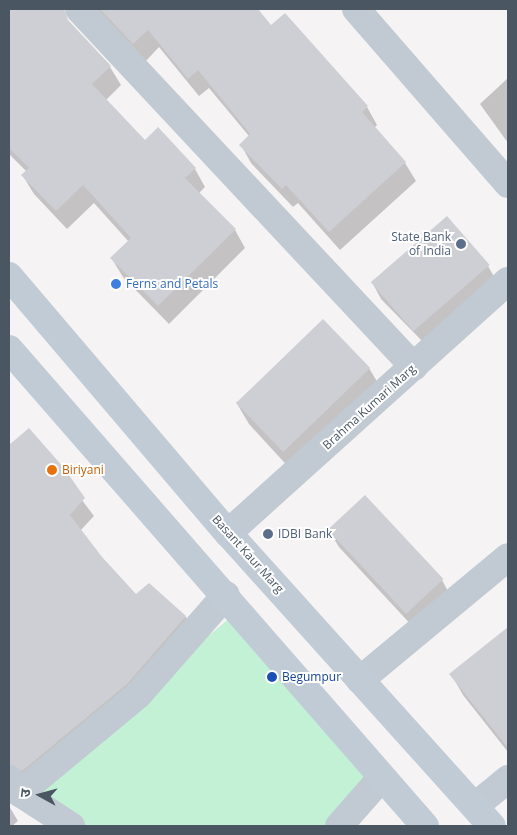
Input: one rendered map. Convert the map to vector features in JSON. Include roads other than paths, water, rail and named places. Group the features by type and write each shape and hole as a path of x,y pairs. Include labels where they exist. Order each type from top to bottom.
{"main road":[{"name":"Basant Kaur Marg","path":"9,276 228,532 492,826"},
{"path":"9,349 226,595 425,826"}],"street":[{"path":"79,9 414,367"},
{"path":"356,9 508,184"},
{"name":"Brahma Kumari Marg","path":"228,532 508,281"},
{"path":"360,680 508,558"},
{"path":"71,826 15,786 138,695 226,595"},
{"path":"339,826 382,777"},
{"path":"474,806 508,779"}],"place":[{"name":"State Bank of India","path":"461,244"},
{"name":"Ferns and Petals","path":"116,284"},
{"name":"Biriyani","path":"52,470"},
{"name":"IDBI Bank","path":"268,534"},
{"name":"Begumpur","path":"272,677"}]}
